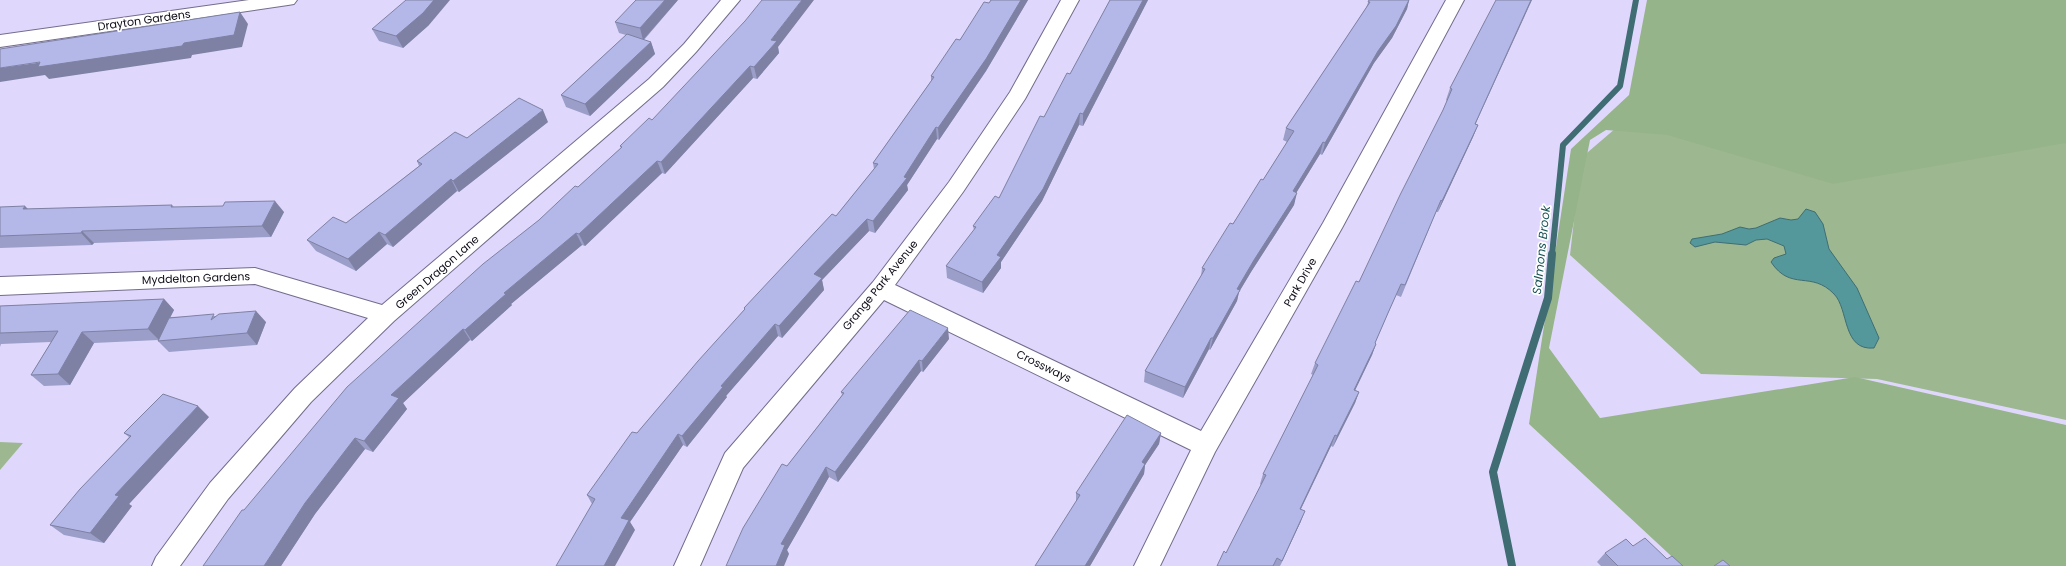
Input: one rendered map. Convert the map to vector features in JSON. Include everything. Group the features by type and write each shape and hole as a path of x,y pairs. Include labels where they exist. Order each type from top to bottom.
{"street":[{"name":"Drayton Gardens","path":"0,41 288,0"},
{"name":"Green Dragon Lane","path":"165,566 219,491 303,395 386,315 656,83 690,48 731,0"},
{"name":"Grange Park Avenue","path":"687,566 734,461 881,288 956,187 1018,94 1070,0"},
{"name":"Park Drive","path":"1147,566 1206,445 1331,228 1455,0"},
{"name":"Myddelton Gardens","path":"0,286 255,276 386,315"},
{"name":"Crossways","path":"881,288 1206,445"}],"shaded area":[{"path":"1647,0 2066,0 2066,143 1833,184 1667,135 1606,130 1590,140 1549,348 1600,418 1855,377 2066,425 2066,566 1682,566 1529,424 1571,149 1629,95"},
{"path":"1637,110 2066,142 2066,420 1877,379 1701,374 1570,255 1581,158"},
{"path":"1806,209 1815,212 1823,224 1829,249 1857,288 1879,338 1874,348 1864,347 1856,343 1851,336 1839,301 1826,287 1817,283 1786,276 1771,262 1774,258 1786,254 1784,246 1767,239 1756,240 1746,245 1715,242 1695,247 1690,243 1692,239 1722,234 1740,227 1749,229 1756,228 1780,218 1791,220 1798,219"},
{"path":"0,442 23,443 0,470"}],"building":[{"path":"406,0 434,0 423,13 396,36 372,29"},
{"path":"636,0 665,0 640,28 615,22"},
{"path":"762,0 802,0 771,40 777,41 754,67 750,66 661,162 657,161 579,234 576,233 504,293 506,294 465,330 463,329 391,395 399,398 364,441 355,438 305,503 264,566 203,566 242,510 244,510 347,387 483,264 539,220 575,186 578,187 622,147 620,146 649,118 652,120 745,21"},
{"path":"991,0 1021,0 986,59 938,128 936,127 904,177 907,178 873,221 867,219 814,274 822,278 779,326 775,324 721,386 723,387 682,436 678,434 621,518 629,520 604,566 556,566 595,499 587,495 632,432 637,433 698,361 745,309 744,308 832,214 836,216 878,164 873,163 934,77 931,76 956,39 960,40 984,2 989,3"},
{"path":"1110,0 1143,0 1083,114 1080,113 1043,189 997,255 1001,257 982,282 946,266 976,227 973,226 995,196 999,198 1040,116 1044,117 1067,73 1070,74"},
{"path":"1369,0 1409,0 1396,26 1378,51 1325,143 1323,142 1293,191 1297,193 1237,289 1240,290 1213,338 1211,338 1185,387 1145,371 1205,269 1202,268 1230,223 1233,224 1261,179 1263,180 1294,131 1286,128 1370,2 1368,2"},
{"path":"1496,0 1531,0 1475,124 1478,125 1442,201 1441,200 1405,285 1401,284 1375,343 1376,344 1354,390 1359,392 1337,436 1335,435 1300,509 1305,511 1282,561 1277,558 1273,566 1217,566 1224,551 1226,553 1266,475 1263,474 1318,365 1315,363 1356,281 1359,282 1400,195 1443,110 1452,89 1450,88"},
{"path":"240,12 234,35 184,43 182,46 38,67 40,62 0,68 0,49"},
{"path":"627,34 651,42 585,104 561,95"},
{"path":"519,98 543,110 453,181 451,179 385,235 379,232 348,259 307,240 333,217 346,223 422,164 417,161 455,132 467,138"},
{"path":"275,201 262,226 82,231 81,233 0,236 0,207 25,206 23,209 172,205 171,207 223,206 225,202"},
{"path":"164,299 148,329 82,332 58,374 31,375 58,331 0,333 0,306"},
{"path":"910,310 948,328 922,361 919,360 835,472 826,467 781,544 785,545 776,566 726,566 743,528 782,464 787,466 844,393 841,392"},
{"path":"256,311 247,333 158,341 169,318 214,314 211,320 219,314"},
{"path":"163,394 198,406 115,495 119,496 90,533 50,525 80,489 131,436 124,433"},
{"path":"1127,415 1161,433 1142,462 1145,464 1093,553 1085,566 1035,566 1080,495 1076,493"},
{"path":"1645,538 1667,559 1672,556 1683,566 1618,566 1605,553 1626,539 1633,546"},
{"path":"1723,560 1730,566 1714,566"}],"waterway":[{"name":"Salmons Brook","path":"1552,255 1563,145 1620,86 1636,0"},
{"name":"Salmons Brook","path":"1512,566 1493,472 1548,298 1552,254"}]}
